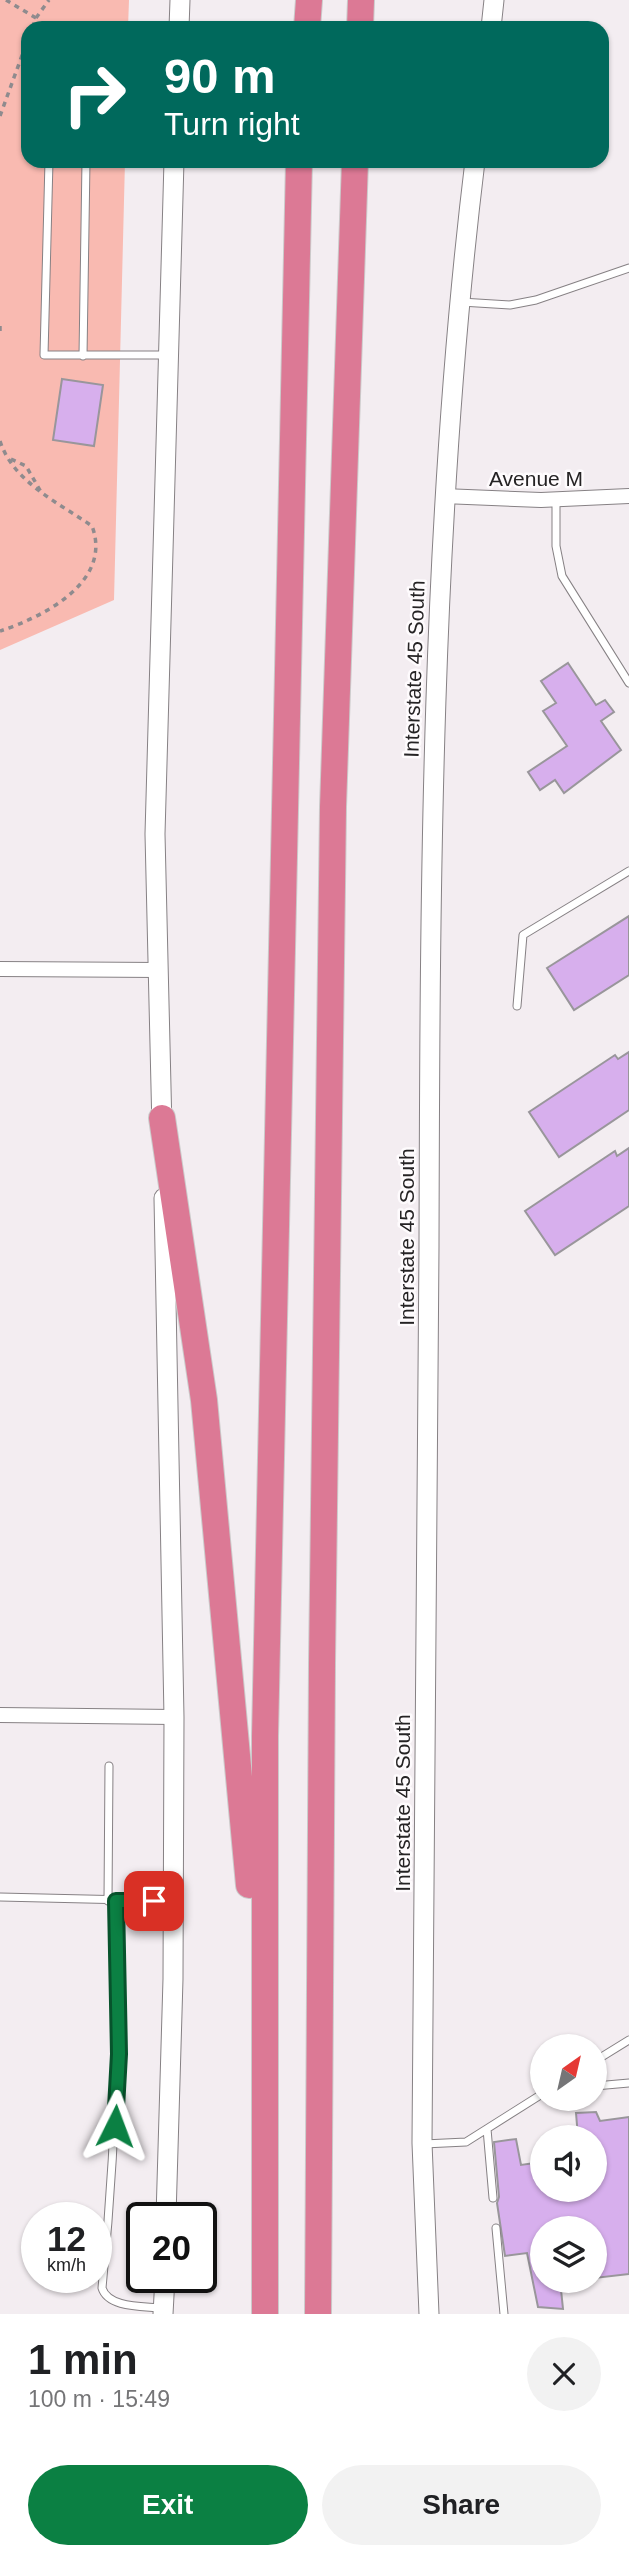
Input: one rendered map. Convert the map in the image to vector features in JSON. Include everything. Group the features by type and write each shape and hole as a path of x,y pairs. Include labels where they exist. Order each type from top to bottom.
{"highway":[{"path":"308,21 309,0"},
{"path":"360,21 361,0"},
{"path":"263,2314 265,1736 299,168"},
{"path":"318,2314 322,1664 333,821 355,168"},
{"path":"162,1118 204,1400 236,1711 255,1956 255,2188 263,2314"}],"main road":[{"path":"179,21 180,0"},
{"path":"492,21 494,0"},
{"path":"166,2202 174,1717 155,834 174,168"},
{"name":"Interstate 45 South","path":"429,2314 423,2144 430,870 443,496 458,302 474,168"},
{"path":"164,2293 164,2311"}],"street":[{"name":"Avenue M","path":"443,496 556,500 629,496"},
{"path":"0,969 160,970"},
{"path":"0,1715 174,1717"}],"lane":[{"path":"49,168 44,355 167,355"},
{"path":"83,356 86,168"},
{"path":"458,302 510,305 536,300 629,268"},
{"path":"556,500 556,546 562,576 629,683"},
{"path":"517,1006 523,935 629,871"},
{"path":"109,1766 119,2054 113,2175 102,2288 104,2295 111,2301 164,2311"},
{"path":"0,1897 173,1901"},
{"path":"607,2054 629,2040"},
{"path":"607,2085 629,2083"},
{"path":"423,2144 466,2143 530,2102"},
{"path":"487,2129 493,2198"},
{"path":"496,2228 504,2314"}],"path":[{"path":"6,0 36,18"},
{"path":"35,21 49,0"},
{"path":"0,116 21,58"},
{"path":"0,326 0,336"},
{"path":"0,441 9,458 42,494 92,526 97,538 95,556 85,579 59,603 29,621 0,631"}],"shaded area":[{"path":"0,0 129,0 128,21 21,21 21,168 125,168 114,600 0,650"}],"building":[{"path":"62,379 103,385 94,446 53,440"},
{"path":"568,663 596,705 605,700 614,712 601,721 621,750 564,793 555,780 540,790 528,772 567,746 543,711 556,703 541,681"},
{"path":"629,916 629,975 574,1010 547,968"},
{"path":"629,1052 629,1110 559,1157 529,1112 615,1055 618,1059"},
{"path":"629,1148 629,1206 555,1255 525,1211 615,1151 617,1156"},
{"path":"596,2112 600,2121 629,2117 629,2274 607,2277 607,2216 530,2216 530,2268 527,2253 505,2256 497,2203 499,2197 494,2142 516,2139 521,2165 530,2164 530,2202 607,2202 607,2125 577,2125 576,2113"},
{"path":"535,2293 561,2293 563,2309 538,2307"}],"route":[{"path":"115,2126 119,2054 116,1901 154,1901"}]}
